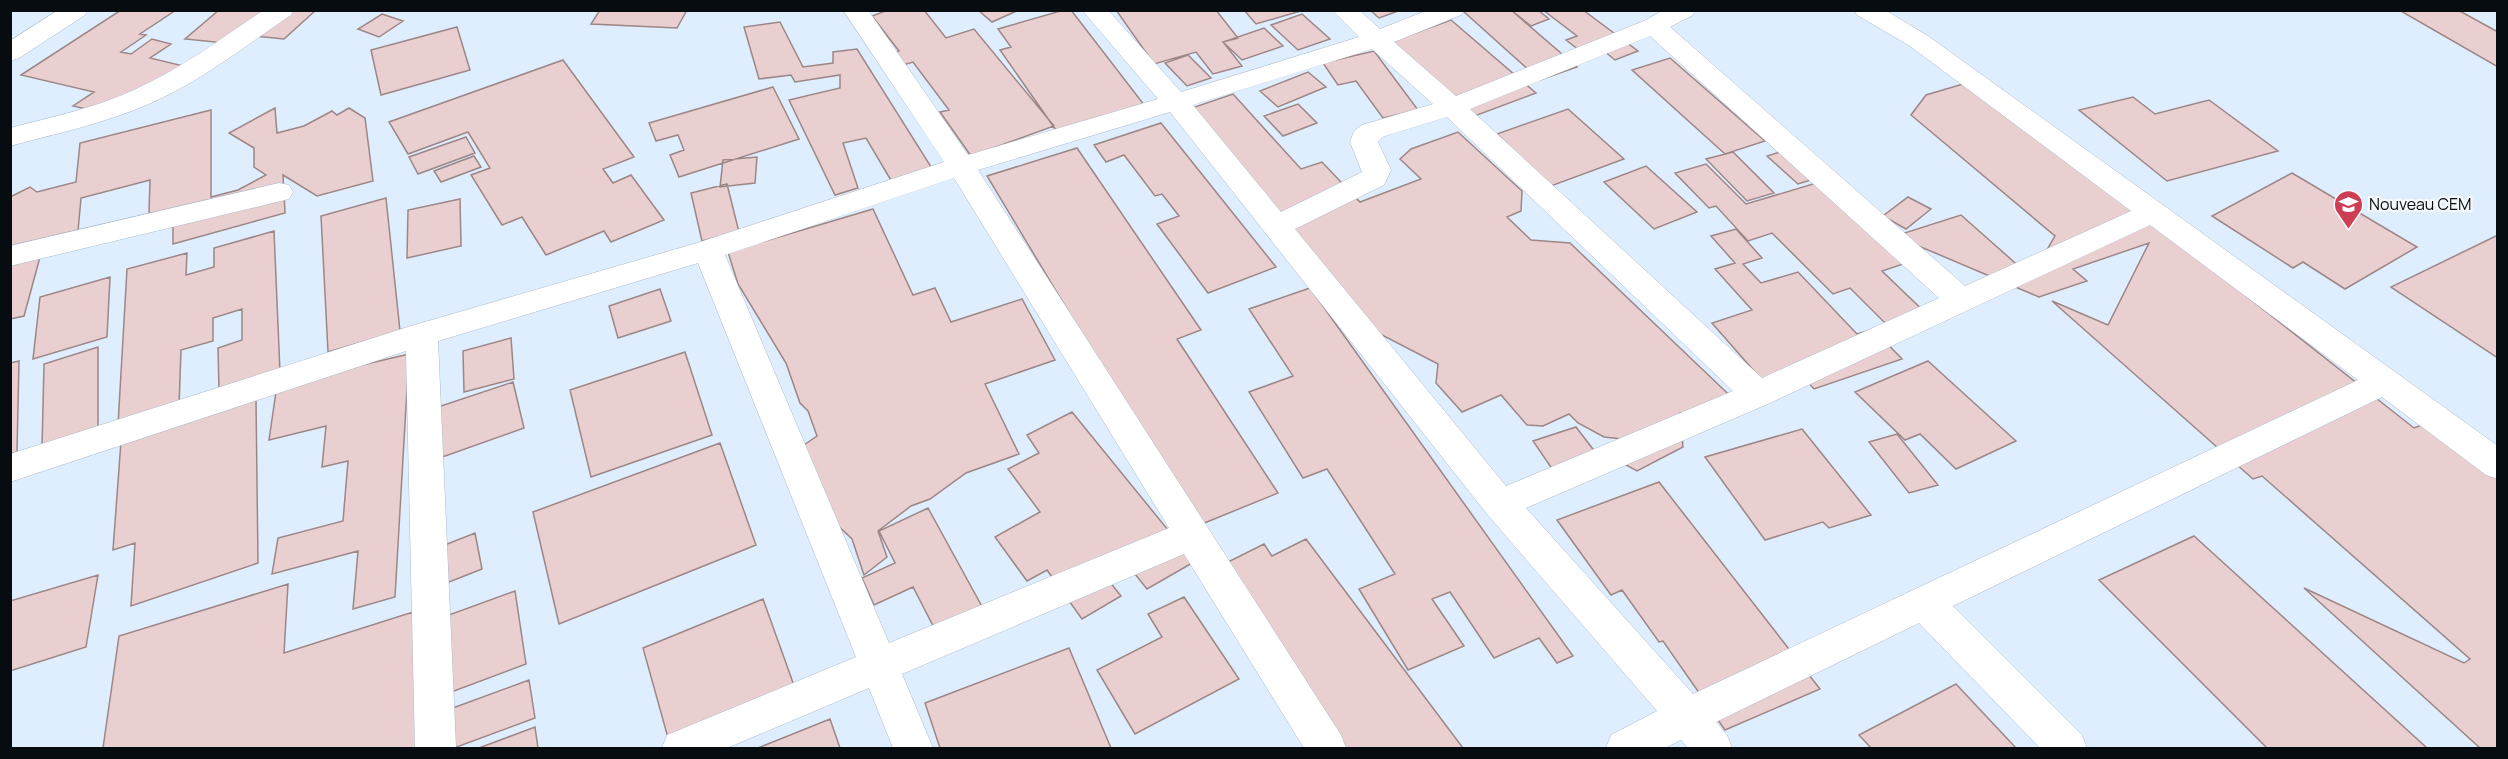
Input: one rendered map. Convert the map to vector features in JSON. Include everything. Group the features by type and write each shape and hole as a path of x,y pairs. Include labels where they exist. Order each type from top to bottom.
{"street":[{"path":"10,53 76,10"},
{"path":"10,137 104,112 142,97 172,81 282,10"},
{"path":"855,10 961,166 1326,748"},
{"path":"1094,10 1176,102 1500,504 1687,716 1712,748"},
{"path":"1344,10 1452,107 1758,394"},
{"path":"10,468 422,334 708,250 961,166 1378,39 1452,10"},
{"path":"1275,227 1374,178 1377,170 1364,142 1367,134 1452,107 1653,26 1684,10"},
{"path":"1866,10 1919,41 2498,465"},
{"path":"1653,26 1961,300"},
{"path":"10,256 279,192"},
{"path":"1500,504 1758,394 2154,212"},
{"path":"708,250 913,748"},
{"path":"422,334 436,748"},
{"path":"1626,748 1687,716 2386,381"},
{"path":"682,748 1191,536"},
{"path":"1924,602 2067,748"}],"building":[{"path":"121,10 176,10 140,34 146,35 121,52 131,54 152,39 171,44 150,58 200,70 155,101 133,96 108,114 73,106 94,92 21,75"},
{"path":"219,10 316,10 284,39 245,35 235,44 185,39"},
{"path":"600,10 687,10 677,28 591,24"},
{"path":"888,10 924,10 946,38 974,29 1054,126 971,156 940,112 949,110 913,62 896,67 888,55 899,51 872,16"},
{"path":"978,10 1019,10 992,22"},
{"path":"1071,10 1145,106 1058,133 1000,50 1011,47 998,29"},
{"path":"1116,10 1216,10 1238,38 1223,42 1242,66 1213,74 1196,52 1154,64"},
{"path":"1244,10 1304,10 1256,24"},
{"path":"1370,10 1401,10 1379,18"},
{"path":"1511,10 1538,10 1549,19 1531,26"},
{"path":"1511,10 1577,67 1540,80 1463,11"},
{"path":"1543,10 1583,10 1638,51 1615,60 1604,51 1588,57 1566,40 1577,36"},
{"path":"2399,10 2458,10 2498,32 2498,67"},
{"path":"382,14 403,21 379,37 358,29"},
{"path":"1302,14 1330,39 1298,50 1271,25"},
{"path":"1451,20 1536,93 1472,117 1390,42"},
{"path":"780,22 803,67 833,63 833,52 857,49 933,170 892,182 866,138 843,143 858,188 835,195 789,100 840,88 840,75 795,82 791,75 759,79 744,27"},
{"path":"457,27 470,70 381,95 371,50"},
{"path":"1264,28 1283,46 1242,60 1223,42"},
{"path":"1374,51 1418,110 1383,118 1356,81 1338,85 1323,63"},
{"path":"1188,55 1211,78 1187,86 1165,63"},
{"path":"1670,58 1765,141 1725,154 1632,70"},
{"path":"563,60 634,157 603,169 613,183 631,175 664,220 611,242 604,231 546,255 522,217 502,225 471,175 490,168 468,132 408,154 389,122"},
{"path":"1308,72 1326,87 1278,107 1260,91"},
{"path":"1973,81 2414,428 2430,422 2498,474 2498,748 2480,748 2304,588 2464,663 2470,659 2262,476 2253,479 2052,301 2108,325 2149,243 2073,269 2087,281 2039,297 1895,236 1961,215 2031,277 2055,236 1911,115 1926,95"},
{"path":"773,87 799,139 679,177 670,155 684,150 678,135 656,141 649,123"},
{"path":"1233,94 1301,169 1322,162 1360,202 1421,179 1400,159 1411,149 1458,132 1522,191 1521,211 1507,217 1531,240 1570,243 1744,409 1680,413 1683,447 1637,471 1617,460 1632,440 1604,437 1578,423 1569,414 1543,426 1527,425 1501,395 1462,412 1436,383 1438,364 1378,333 1186,110"},
{"path":"2133,97 2155,114 2209,100 2278,151 2167,181 2079,110"},
{"path":"1298,104 1317,123 1283,136 1264,116"},
{"path":"275,108 277,133 304,126 332,111 337,115 349,108 365,118 373,181 317,196 283,175 285,213 173,244 173,228 149,212 150,180 81,198 77,242 10,260 10,197 30,187 37,192 76,182 80,143 211,110 211,197 238,190 266,175 254,167 254,148 229,133"},
{"path":"1568,109 1624,159 1551,186 1497,134"},
{"path":"1161,123 1276,267 1208,293 1157,224 1179,216 1162,194 1155,196 1124,155 1106,162 1094,145"},
{"path":"466,137 475,153 418,174 409,157"},
{"path":"1077,148 1201,330 1177,339 1278,493 1197,526 987,176"},
{"path":"1783,151 1814,179 1798,184 1767,156"},
{"path":"1733,152 1774,193 1747,201 1706,159"},
{"path":"474,156 481,167 441,182 434,171"},
{"path":"757,157 755,183 720,187 723,160"},
{"path":"1706,164 1746,204 1823,181 1909,262 1882,271 1935,322 1897,335 1850,288 1833,294 1772,233 1748,241 1716,206 1709,208 1675,173"},
{"path":"1646,166 1697,212 1654,229 1604,182"},
{"path":"2292,173 2417,247 2345,289 2303,262 2293,268 2212,216"},
{"path":"727,184 739,232 702,241 691,193"},
{"path":"1908,197 1931,209 1906,229 1883,216"},
{"path":"386,198 400,331 328,352 321,216"},
{"path":"460,199 461,246 407,258 408,210"},
{"path":"873,209 913,295 935,288 951,322 1022,299 1055,360 985,384 1019,454 966,473 930,499 911,506 878,531 887,557 864,575 852,539 829,517 804,445 817,436 808,411 800,403 786,363 738,284 728,252"},
{"path":"1736,229 1762,258 1743,264 1761,283 1798,272 1857,334 1873,329 1902,359 1814,389 1795,368 1761,379 1712,323 1752,310 1715,269 1735,263 1711,236"},
{"path":"274,231 280,372 219,390 218,348 242,340 242,309 213,318 213,341 181,350 179,406 118,425 127,269 187,253 186,275 214,267 214,248"},
{"path":"2498,235 2498,358 2391,287"},
{"path":"40,257 24,316 10,319 10,263"},
{"path":"110,277 107,337 33,359 40,297"},
{"path":"1310,288 1573,656 1557,663 1539,638 1494,658 1450,592 1432,599 1464,646 1408,670 1359,589 1395,574 1327,469 1303,478 1249,392 1293,376 1249,309"},
{"path":"660,289 671,321 618,338 609,306"},
{"path":"511,338 514,379 464,392 463,351"},
{"path":"98,347 98,429 42,448 44,364"},
{"path":"685,352 712,435 591,477 570,390"},
{"path":"409,354 395,597 353,609 358,551 272,574 278,538 343,521 348,461 322,467 326,426 269,440 277,385"},
{"path":"19,361 17,452 10,454 10,363"},
{"path":"1928,361 2016,441 1956,469 1920,434 1905,440 1855,392"},
{"path":"513,382 524,428 434,460 426,411"},
{"path":"256,399 258,563 131,606 135,543 113,550 121,441"},
{"path":"1072,412 1194,562 1147,589 1123,559 1102,572 1121,596 1082,619 1047,570 1027,581 995,537 1040,512 1008,469 1039,453 1027,435"},
{"path":"1576,427 1599,457 1555,473 1533,441"},
{"path":"1802,429 1871,515 1829,528 1823,522 1765,540 1705,457"},
{"path":"1897,434 1938,485 1909,493 1869,442"},
{"path":"720,443 756,545 559,624 533,512"},
{"path":"1659,482 1820,689 1725,730 1663,641 1659,642 1622,590 1611,595 1557,520"},
{"path":"928,508 991,623 944,647 913,587 874,605 862,578 895,563 879,531"},
{"path":"475,533 482,569 444,584 437,548"},
{"path":"2194,536 2427,748 2267,748 2099,580"},
{"path":"1306,539 1463,748 1340,748 1216,568 1264,544 1272,556"},
{"path":"98,575 86,647 10,671 10,601"},
{"path":"288,584 284,653 413,612 417,748 103,748 119,636"},
{"path":"515,591 526,664 446,694 438,619"},
{"path":"1184,597 1239,679 1135,734 1097,670 1162,637 1148,614"},
{"path":"763,599 796,691 670,745 643,648"},
{"path":"1069,648 1111,748 940,748 925,703"},
{"path":"529,680 535,718 454,748 450,709"},
{"path":"1956,684 2016,748 1871,748 1859,735"},
{"path":"830,719 840,748 758,748"},
{"path":"535,727 538,748 479,748"}],"place":[{"name":"Nouveau CEM","path":"2348,230"}]}
